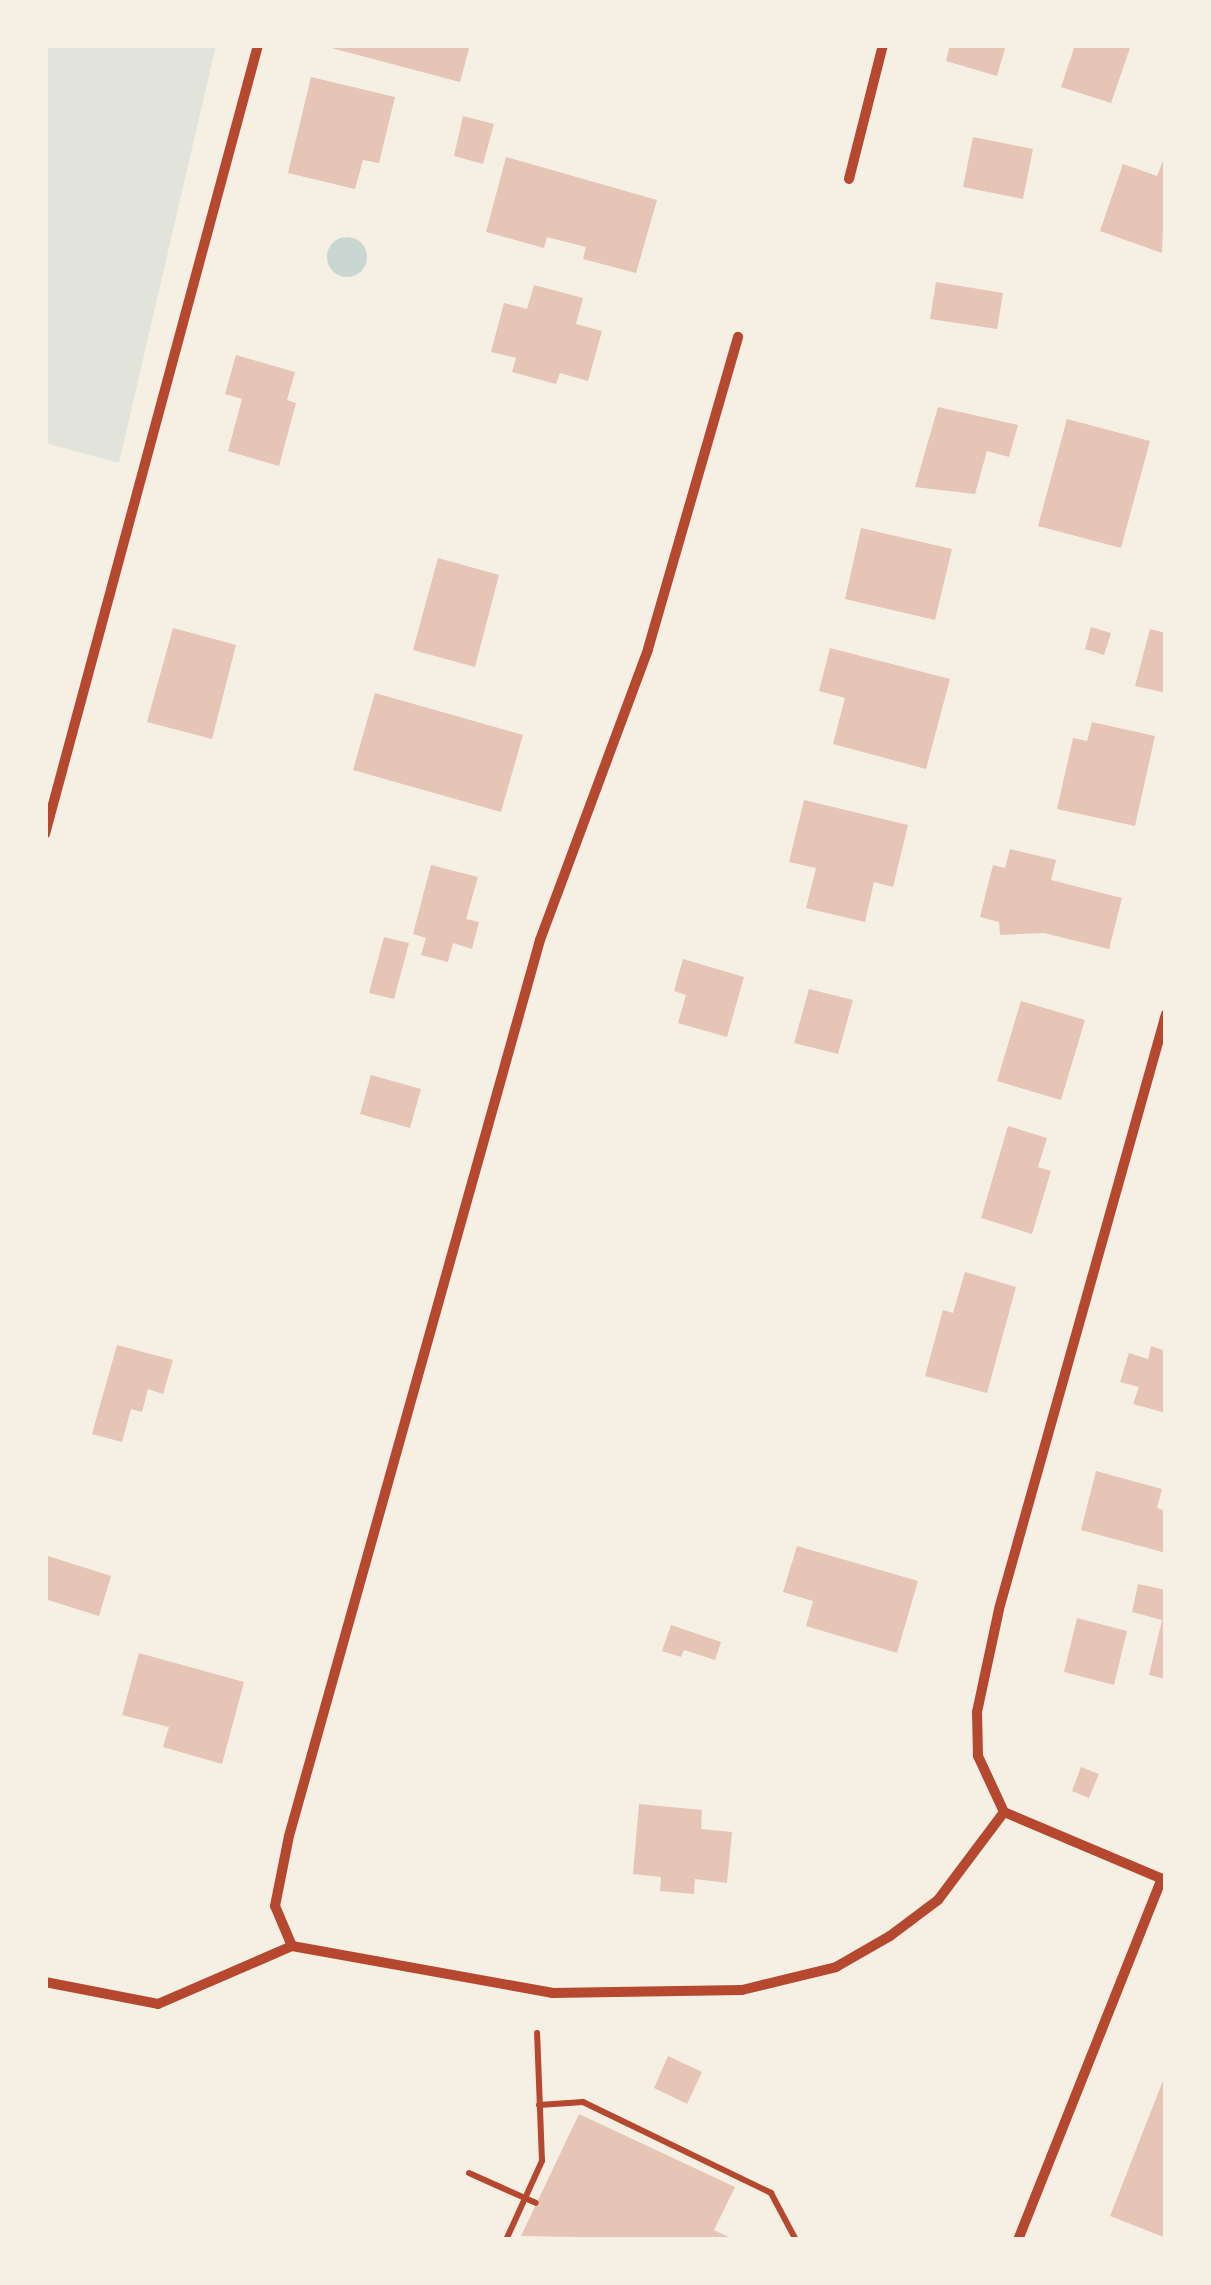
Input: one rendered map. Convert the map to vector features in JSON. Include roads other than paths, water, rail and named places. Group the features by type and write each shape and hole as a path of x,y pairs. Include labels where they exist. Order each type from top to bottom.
{"street":[{"path":"45,834 258,45"},
{"path":"849,179 883,45"},
{"path":"292,1946 274,1906 289,1836 540,940 648,648 738,337"},
{"path":"1018,2240 1164,1880 1004,1812 978,1756 976,1712 1004,1591 1166,1014"},
{"path":"45,1982 158,2004 292,1946 552,1993 742,1990 836,1967 890,1936 938,1900 1004,1812"}]}
